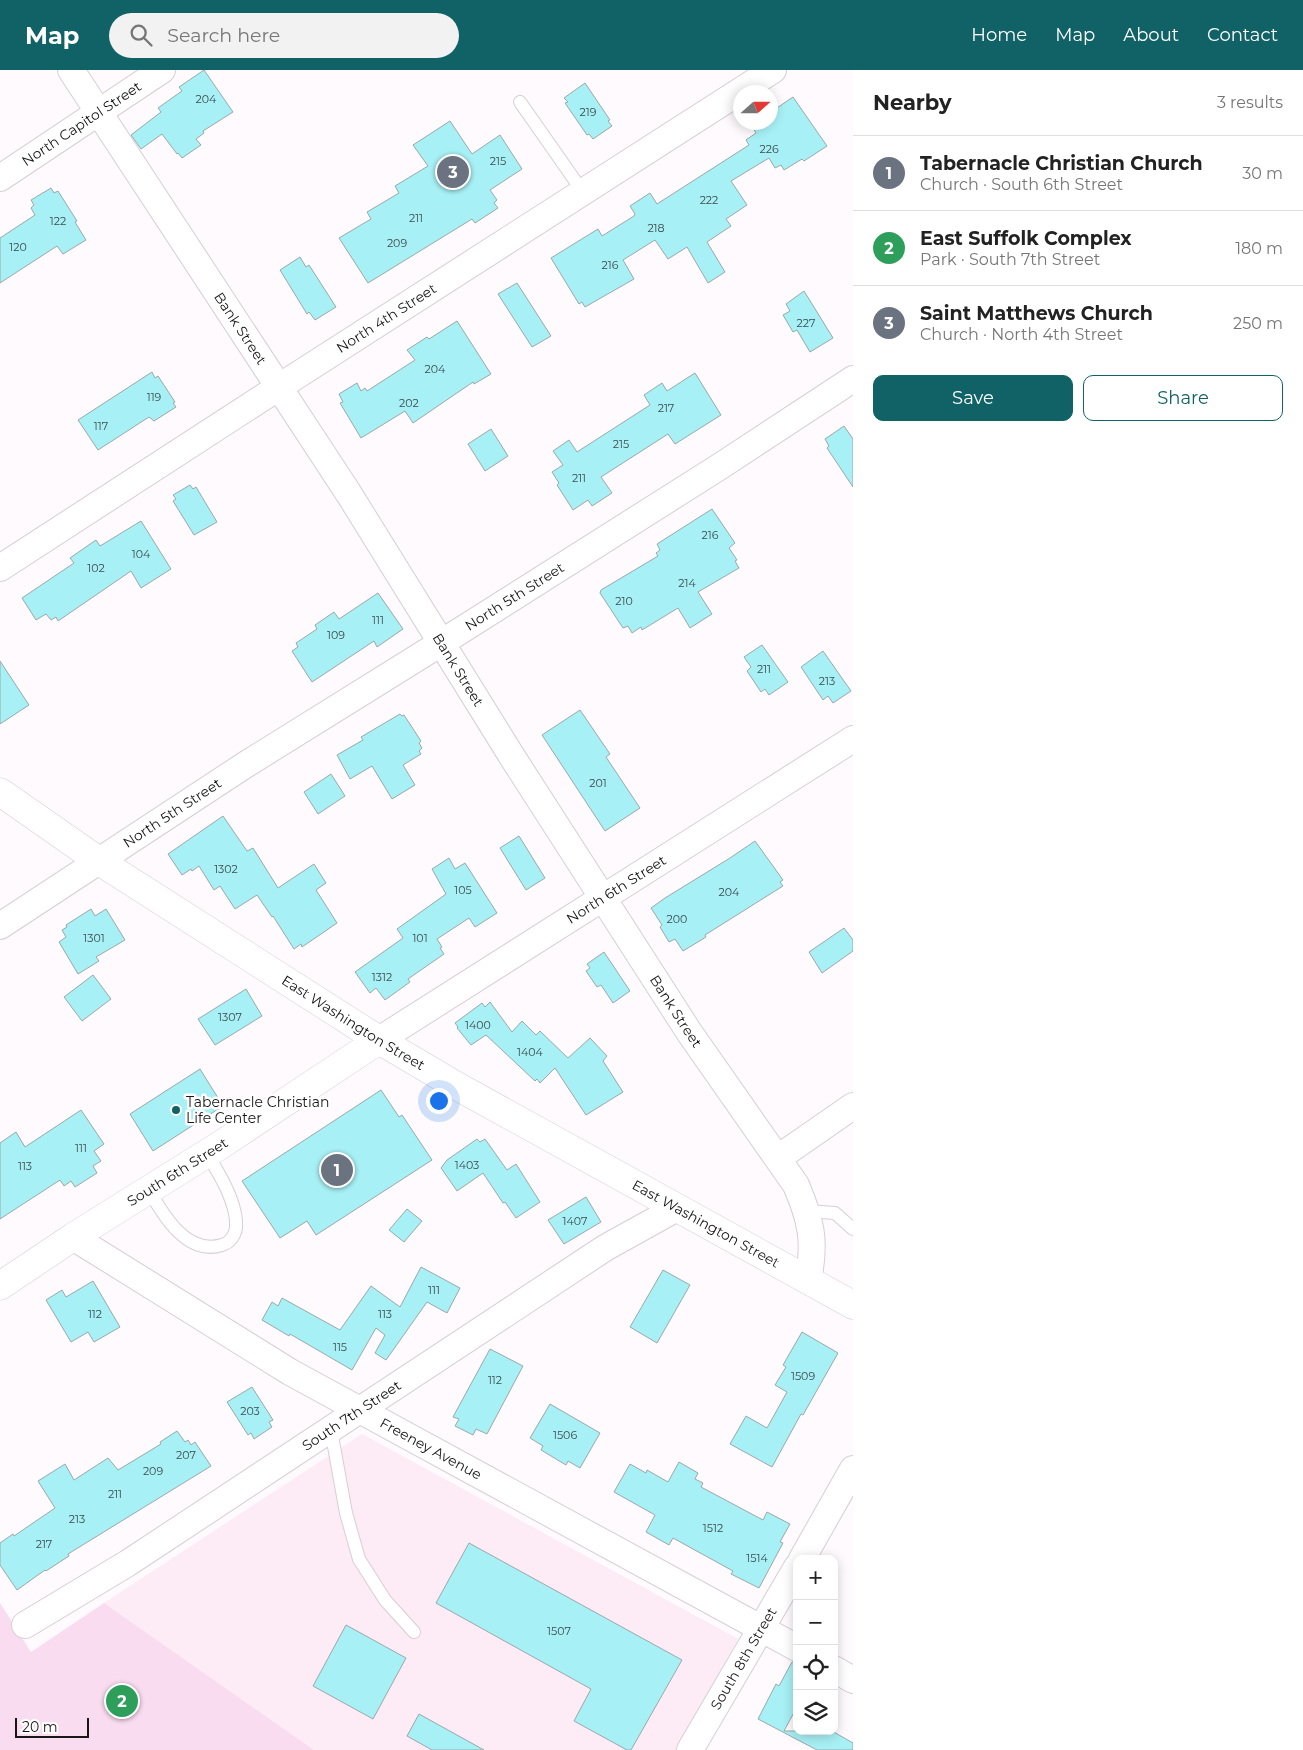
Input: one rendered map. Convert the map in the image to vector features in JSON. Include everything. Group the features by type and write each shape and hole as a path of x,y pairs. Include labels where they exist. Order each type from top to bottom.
{"main road":[{"name":"East Washington Street","path":"0,792 99,861 379,1040 463,1090 853,1305"},
{"name":"South 6th Street","path":"0,1286 73,1237 207,1154 379,1040"}],"street":[{"name":"Bank Street","path":"71,70 349,494 689,1032 796,1184 807,1211 812,1238 811,1266 808,1280"},
{"name":"North Capitol Street","path":"0,178 162,70"},
{"name":"North 4th Street","path":"0,568 773,70"},
{"name":"North 5th Street","path":"0,926 245,765 703,478 853,380"},
{"name":"North 6th Street","path":"379,1040 853,739"},
{"path":"778,1158 853,1106"},
{"name":"South 7th Street","path":"25,1625 128,1563 605,1248 677,1208"},
{"name":"Freeney Avenue","path":"73,1237 290,1372 793,1646"},
{"path":"804,1555 853,1469"},
{"name":"South 8th Street","path":"690,1750 793,1575"},
{"path":"838,1671 853,1680"}],"lane":[{"path":"520,102 583,192"},
{"path":"149,1190 177,1232 192,1242 204,1246 216,1247 225,1245 232,1238 236,1229 235,1219 231,1201 224,1184 207,1154"},
{"path":"807,1211 834,1213 853,1229"},
{"path":"331,1430 346,1513 359,1559 385,1600 414,1632"}],"shaded area":[{"path":"362,1434 738,1639 677,1750 314,1750 104,1603"},
{"path":"0,1603 31,1652 104,1603 314,1750 0,1750"}],"building":[{"path":"204,70 233,112 203,131 204,133 196,139 201,145 182,158 162,134 141,149 131,135 161,112 158,108 182,91 179,87"},
{"path":"585,83 612,126 593,139 589,134 587,135 565,103 568,102 564,98"},
{"path":"793,97 827,146 804,161 802,159 784,170 781,165 775,168 769,158 731,181 747,205 726,219 731,226 707,242 725,272 708,283 687,247 668,259 655,240 623,260 634,279 585,307 582,302 579,304 551,258 598,229 602,236 634,216 635,214 630,206 650,193 657,204 749,145 746,140 756,133 754,130 778,130 778,107"},
{"path":"450,121 472,154 500,135 522,169 490,190 497,200 494,203 498,208 475,223 472,219 368,283 339,238 371,219 367,212 399,193 395,186 428,166 413,145"},
{"path":"51,188 54,193 58,191 77,221 75,222 86,240 63,254 57,246 0,283 0,238 35,215 31,208 34,205 31,200"},
{"path":"300,257 306,267 309,265 336,307 315,320 309,312 307,314 280,270"},
{"path":"517,283 551,336 532,347 498,294"},
{"path":"804,291 833,338 810,352 797,330 793,332 783,315 790,311 786,304"},
{"path":"457,321 491,374 474,384 473,382 413,423 405,411 361,438 340,403 343,402 339,394 357,383 361,391 365,388 367,391 415,360 407,350 427,337 429,339"},
{"path":"152,372 155,378 158,376 175,402 173,403 176,407 154,421 149,417 98,450 78,420"},
{"path":"695,373 721,415 675,444 668,434 601,477 612,493 592,506 588,500 573,510 557,485 559,483 552,472 563,465 553,451 569,440 577,452 650,405 644,395 662,383 667,391"},
{"path":"844,426 853,439 853,487 827,448 829,446 825,439"},
{"path":"491,429 508,456 485,471 468,444"},
{"path":"190,485 193,489 196,487 217,522 194,535 173,501 176,499 173,495"},
{"path":"712,509 735,543 729,548 737,560 735,561 739,568 698,592 712,614 690,628 678,608 642,630 641,627 632,633 628,626 623,628 600,593 601,590 658,556 656,553 660,550 657,544"},
{"path":"141,521 171,569 141,588 131,571 58,621 56,617 51,620 46,614 36,620 22,598 74,563 70,558 96,540 100,546"},
{"path":"378,593 403,629 377,647 374,641 312,682 292,651 298,647 296,643 317,629 315,625 334,612 339,619"},
{"path":"762,645 788,682 769,695 765,689 761,692 747,671 751,667 744,657"},
{"path":"823,651 851,691 833,703 828,696 823,700 801,667"},
{"path":"0,661 29,705 0,724"},
{"path":"580,710 610,754 606,757 640,808 605,831 542,735"},
{"path":"400,714 404,715 421,741 419,743 422,748 419,751 421,754 403,765 415,785 392,799 372,766 350,779 337,755 363,740 361,737"},
{"path":"331,774 345,796 318,814 304,792"},
{"path":"223,816 247,851 253,848 278,888 314,864 326,883 316,890 337,923 302,947 301,944 294,949 257,895 235,909 220,886 214,890 199,866 182,875 168,854"},
{"path":"519,836 545,878 526,890 500,848"},
{"path":"755,841 783,880 780,882 783,886 683,951 675,939 669,942 660,927 662,925 651,908"},
{"path":"449,858 455,869 465,863 497,913 475,927 469,918 437,939 444,954 408,979 410,982 385,1000 376,988 370,993 355,972 403,938 397,929 446,894 432,869"},
{"path":"91,909 95,916 106,909 125,940 96,957 99,961 78,974 59,942 66,937 62,930 67,927 66,925"},
{"path":"844,928 853,940 853,951 822,973 809,952"},
{"path":"604,952 630,991 613,1003 601,985 597,987 586,971 590,968 587,964"},
{"path":"93,975 111,999 82,1021 64,997"},
{"path":"246,989 262,1016 215,1045 198,1019"},
{"path":"490,1002 512,1032 522,1021 536,1035 540,1031 568,1058 590,1038 607,1056 603,1061 623,1092 586,1115 555,1068 540,1083 537,1079 535,1081 486,1035 471,1045 455,1023 482,1003 485,1007"},
{"name":"Tabernacle Christian Life Center","path":"200,1069 223,1106 153,1151 130,1114"},
{"path":"381,1090 399,1117 402,1115 432,1160 316,1235 307,1221 280,1238 242,1181"},
{"path":"81,1110 104,1144 94,1151 101,1161 93,1166 97,1173 75,1187 71,1181 64,1186 60,1180 0,1219 0,1143 16,1132 25,1147"},
{"path":"477,1139 480,1142 485,1139 507,1170 516,1164 540,1202 516,1218 505,1202 503,1203 483,1173 457,1191 441,1168 447,1160"},
{"path":"586,1197 601,1222 564,1244 548,1220"},
{"path":"407,1209 422,1221 404,1242 389,1230"},
{"path":"421,1267 460,1288 447,1313 427,1302 386,1360 375,1353 385,1335 376,1328 352,1370 262,1320 272,1302 278,1306 282,1298 340,1330 371,1286 400,1307"},
{"path":"663,1270 690,1285 657,1343 630,1327"},
{"path":"93,1281 120,1327 94,1342 88,1332 71,1342 46,1300 62,1290 66,1297"},
{"path":"802,1332 838,1353 772,1467 730,1444 746,1416 767,1428 787,1392 775,1385 786,1367 783,1365"},
{"path":"490,1349 523,1366 487,1434 476,1429 473,1435 455,1426 459,1419 453,1417"},
{"path":"252,1387 273,1420 269,1422 272,1427 254,1439 251,1433 248,1435 227,1402"},
{"path":"550,1404 600,1433 580,1468 568,1461 566,1465 541,1450 543,1446 530,1438"},
{"path":"177,1431 185,1442 188,1440 191,1445 195,1442 211,1466 68,1554 69,1556 17,1590 0,1565 0,1543 13,1534 14,1536 55,1508 38,1481 65,1464 74,1480 108,1458 118,1470 161,1444 160,1442"},
{"path":"679,1462 698,1473 695,1479 703,1483 701,1487 763,1520 767,1512 790,1524 780,1542 783,1543 759,1588 731,1574 733,1571 673,1538 669,1545 646,1532 655,1515 614,1492 630,1464 646,1473 647,1470 668,1482"},
{"path":"469,1543 682,1660 631,1750 627,1750 574,1721 591,1689 436,1603"},
{"path":"346,1625 406,1658 373,1719 313,1686"},
{"path":"793,1662 793,1714 784,1731 793,1731 793,1735 838,1734 853,1743 853,1750 817,1750 758,1719 776,1684 779,1686"},
{"path":"419,1714 484,1750 432,1750 407,1736"}],"place":[{"name":"Saint Matthews Church","path":"453,172"},
{"name":"Tabernacle Christian Life Center","path":"176,1110"},
{"name":"Tabernacle Christian Church","path":"337,1170"},
{"name":"East Suffolk Complex","path":"122,1701"}]}
